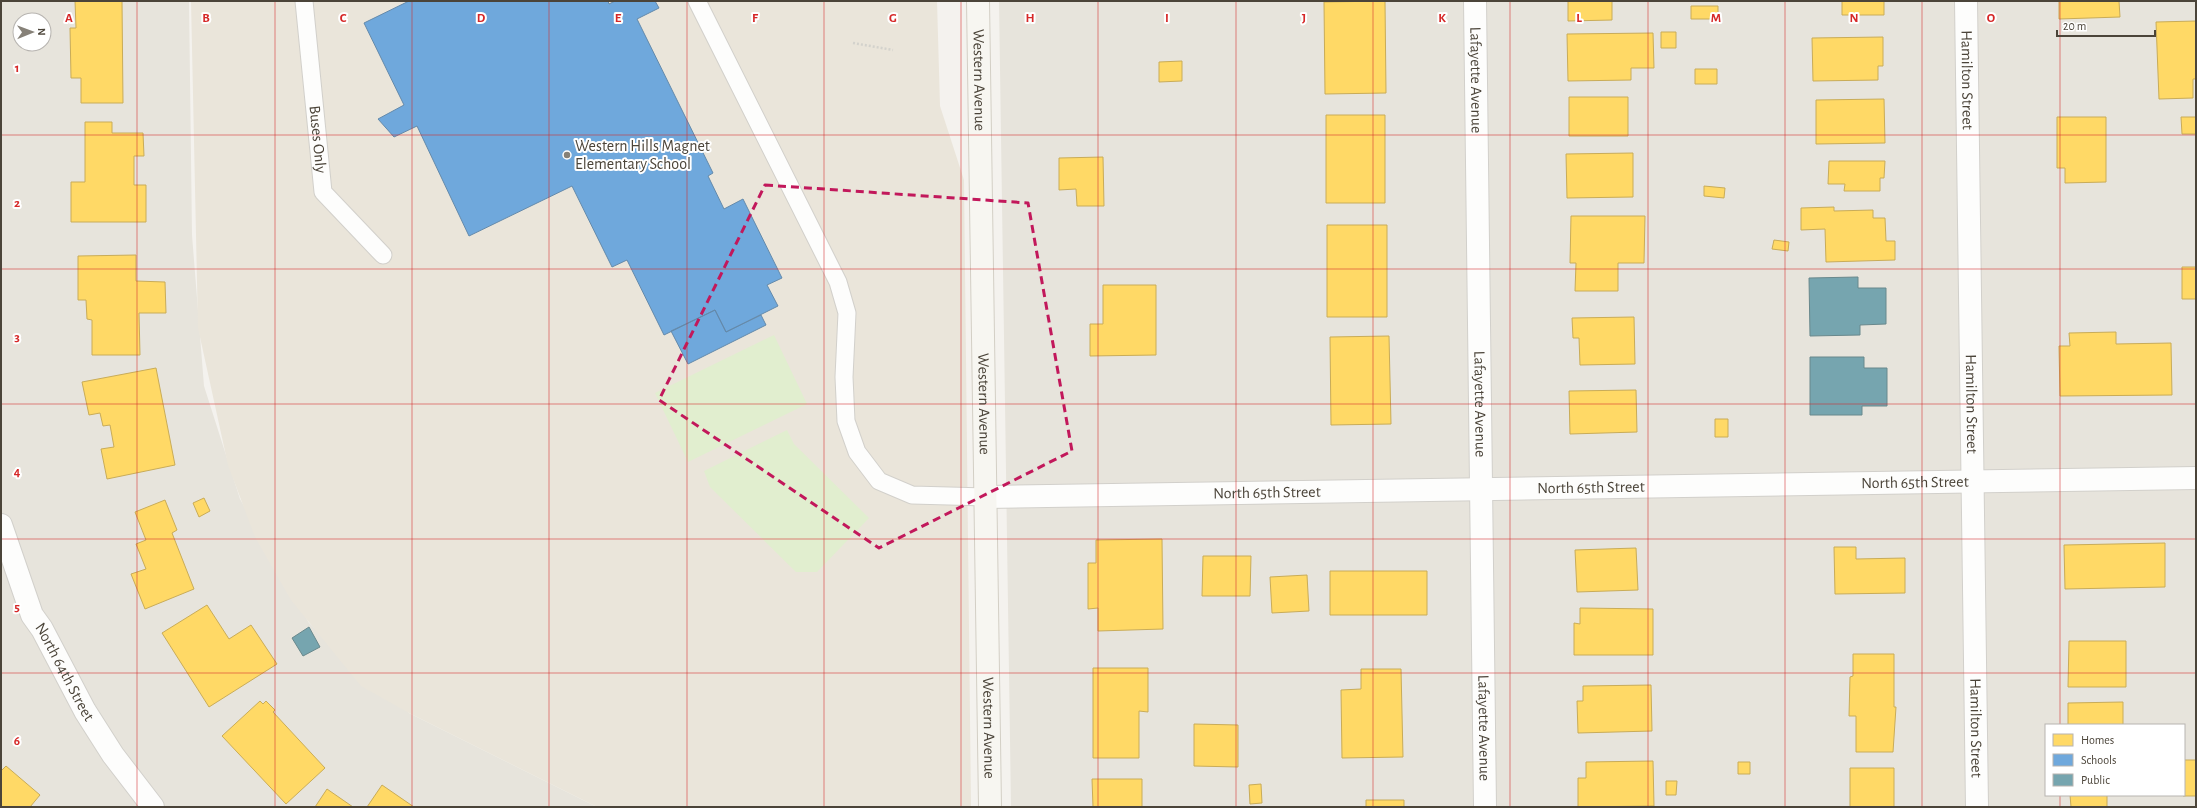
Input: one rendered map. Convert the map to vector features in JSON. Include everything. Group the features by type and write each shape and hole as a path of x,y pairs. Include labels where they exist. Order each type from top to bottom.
{"street":[{"name":"Western Avenue","path":"978,1 990,807"},
{"name":"Lafayette Avenue","path":"1475,1 1485,807"},
{"name":"Hamilton Street","path":"1966,1 1977,807"},
{"name":"North 65th Street","path":"986,498 1972,480 2196,478"},
{"name":"North 64th Street","path":"1,525 32,615 97,730 113,755 153,807"}],"lane":[{"name":"Buses Only","path":"304,1 323,192 383,255"},
{"path":"697,1 838,282 847,313 844,377 846,421 857,452 879,481 912,496 986,498"}],"path":[{"path":"853,43 893,50"}],"highlighted area":[{"path":"765,185 1028,203 1072,451 879,548 659,400"}],"shaded area":[{"path":"1,1 189,1 192,235 204,386 240,499 309,623 409,713 597,807 1,807"},
{"path":"191,1 937,1 940,106 964,180 971,807 597,807 409,713 361,686 291,600 255,537 228,465 198,328"},
{"path":"999,1 2196,1 2196,807 1011,807"}],"green space":[{"path":"774,335 807,404 688,462 655,393"},
{"path":"787,430 794,444 869,518 817,572 796,572 710,487 704,471"}],"building: Homes":[{"path":"75,1 122,1 123,103 81,103 81,78 71,78 70,28 76,28"},
{"path":"1385,1 1386,93 1325,94 1324,2"},
{"path":"1568,1 1612,1 1612,20 1568,21"},
{"path":"1842,1 1884,1 1884,15 1842,15"},
{"path":"2059,1 2119,1 2120,17 2059,19"},
{"path":"1691,6 1718,6 1718,19 1691,19"},
{"path":"2196,21 2196,79 2193,79 2193,98 2159,99 2156,22"},
{"path":"1661,32 1676,32 1676,48 1661,48"},
{"path":"1653,33 1654,68 1631,68 1631,80 1568,81 1567,34"},
{"path":"1883,37 1883,66 1878,66 1878,80 1813,81 1812,38"},
{"path":"1182,61 1182,81 1159,82 1159,62"},
{"path":"1695,69 1717,69 1717,84 1695,84"},
{"path":"1569,97 1628,97 1628,136 1569,136"},
{"path":"1884,99 1885,143 1816,144 1816,100"},
{"path":"1326,115 1385,115 1385,203 1326,203"},
{"path":"2057,117 2106,117 2106,182 2065,183 2065,168 2057,168"},
{"path":"2181,117 2196,117 2196,134 2182,134"},
{"path":"85,122 112,122 112,133 143,133 144,156 134,156 134,185 146,185 146,222 71,222 71,182 85,182"},
{"path":"1633,153 1633,197 1567,198 1566,154"},
{"path":"1103,157 1104,206 1077,206 1076,189 1059,190 1059,158"},
{"path":"1829,161 1885,161 1884,178 1880,178 1880,191 1844,191 1845,184 1828,184"},
{"path":"1704,186 1725,188 1724,198 1704,196"},
{"path":"1834,207 1834,211 1873,210 1873,218 1885,218 1886,241 1895,241 1895,260 1826,262 1825,229 1801,230 1801,208"},
{"path":"1571,216 1645,216 1644,263 1618,263 1618,291 1575,291 1576,263 1570,263"},
{"path":"1327,225 1387,225 1387,317 1327,317"},
{"path":"1774,240 1789,242 1788,251 1772,249"},
{"path":"136,255 136,281 165,282 166,313 139,313 140,355 92,355 92,320 87,319 86,300 78,300 78,256"},
{"path":"2182,267 2196,267 2196,299 2182,299"},
{"path":"1103,285 1156,285 1156,355 1090,356 1090,324 1103,324"},
{"path":"1634,317 1635,364 1580,365 1579,338 1573,338 1572,318"},
{"path":"2116,332 2116,344 2171,343 2172,395 2060,396 2059,346 2070,346 2069,333"},
{"path":"1389,336 1391,424 1331,425 1330,337"},
{"path":"156,368 175,465 107,479 101,449 114,447 110,425 103,426 100,413 89,415 82,382"},
{"path":"1636,390 1637,432 1570,434 1569,391"},
{"path":"1715,419 1728,419 1728,437 1715,437"},
{"path":"204,498 210,511 199,517 193,503"},
{"path":"165,500 177,530 172,533 194,589 145,609 131,574 146,569 136,544 146,540 135,512"},
{"path":"1162,539 1163,629 1098,631 1098,608 1088,609 1088,563 1096,563 1096,540"},
{"path":"2165,543 2165,587 2065,589 2064,545"},
{"path":"1834,547 1856,547 1856,559 1905,558 1905,593 1835,594"},
{"path":"1636,548 1638,590 1577,592 1575,550"},
{"path":"1203,556 1251,556 1250,596 1202,596"},
{"path":"1330,571 1427,571 1427,615 1330,615"},
{"path":"1307,575 1309,611 1272,613 1270,577"},
{"path":"207,605 229,639 251,625 277,664 209,707 162,633"},
{"path":"1580,608 1653,609 1653,655 1574,655 1574,623 1580,624"},
{"path":"2069,641 2126,641 2126,687 2068,687"},
{"path":"1853,654 1894,654 1894,707 1896,707 1893,752 1856,752 1856,716 1849,716 1850,677 1853,676"},
{"path":"1093,668 1148,668 1148,712 1139,711 1139,758 1093,758"},
{"path":"1361,669 1401,669 1403,757 1342,758 1341,690 1361,689"},
{"path":"1651,685 1652,731 1578,733 1577,701 1583,701 1583,686"},
{"path":"260,701 263,704 266,701 275,710 273,712 325,768 286,804 222,736"},
{"path":"2123,702 2123,724 2068,724 2068,703"},
{"path":"1194,724 1238,725 1238,767 1194,766"},
{"path":"2185,760 2196,760 2196,796 2185,796"},
{"path":"1653,761 1654,806 1578,807 1578,778 1586,778 1586,762"},
{"path":"1738,762 1750,762 1750,774 1738,774"},
{"path":"6,766 40,795 30,807 1,807 1,771"},
{"path":"1850,768 1894,768 1894,807 1850,807"},
{"path":"1092,779 1142,779 1142,807 1093,807"},
{"path":"1666,781 1677,781 1676,795 1666,795"},
{"path":"1261,784 1262,803 1250,804 1249,785"},
{"path":"382,785 414,807 367,807"},
{"path":"327,789 353,807 315,807"},
{"path":"2070,796 2107,796 2107,807 2071,807"},
{"path":"1366,800 1404,800 1404,807 1366,807"}],"building: Schools":[{"name":"Western Hills Magnet Elementary School","path":"409,1 608,1 609,4 615,1 655,1 659,8 637,19 713,173 708,176 724,209 743,199 782,278 767,285 778,306 726,332 715,310 664,335 627,260 612,267 572,186 469,236 417,126 394,137 378,119 404,105 364,23"},
{"path":"715,310 726,332 761,315 766,325 688,364 671,331"}],"building: Public":[{"path":"1858,277 1858,288 1886,288 1886,324 1860,325 1860,335 1810,336 1809,278"},
{"path":"1810,357 1864,357 1864,368 1887,368 1887,406 1862,406 1862,415 1810,415"},
{"path":"309,627 320,647 303,656 292,638"}],"place":[{"name":"Western Hills Magnet Elementary School","path":"567,155"}]}
